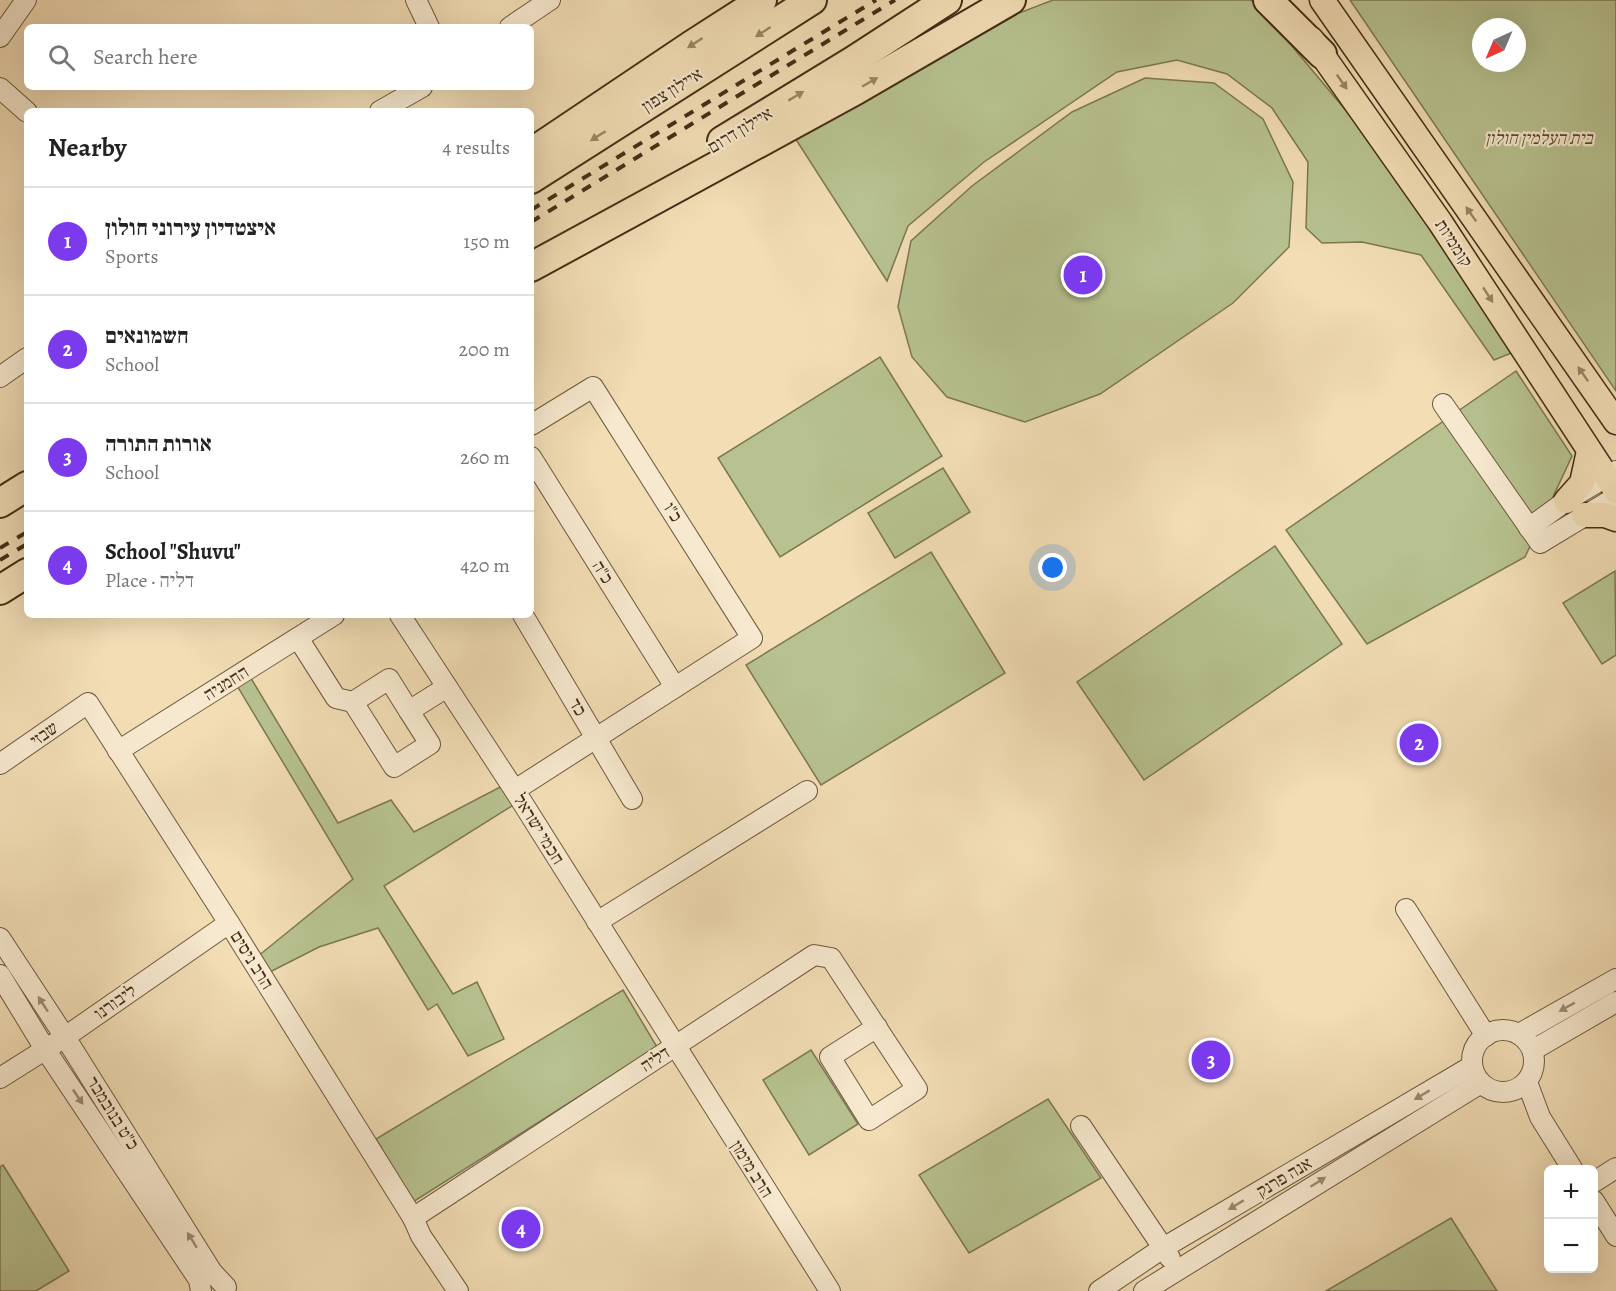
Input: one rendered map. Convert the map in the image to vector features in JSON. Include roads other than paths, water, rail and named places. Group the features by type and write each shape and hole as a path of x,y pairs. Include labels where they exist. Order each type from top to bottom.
{"highway":[{"path":"534,151 762,0"},
{"name":"איילון צפון","path":"534,177 812,0"},
{"name":"איילון דרום","path":"534,256 853,62 947,0"},
{"path":"534,265 856,90 1011,0"},
{"path":"1268,0 1322,54"},
{"path":"0,503 24,488"},
{"path":"0,590 24,575"}],"main road":[{"name":"קוממיות","path":"1284,0 1440,222 1589,451 1613,484"},
{"name":"קוממיות","path":"1322,0 1616,422"},
{"path":"1589,451 1575,508 1616,519"}],"street":[{"path":"416,0 428,24"},
{"path":"514,24 550,0"},
{"path":"0,37 23,5"},
{"path":"0,44 23,5"},
{"path":"0,88 24,109"},
{"path":"385,108 417,90"},
{"path":"0,377 24,360"},
{"name":"כ\"ו","path":"534,423 593,387 752,638 675,687"},
{"path":"1443,404 1534,536 1613,484"},
{"name":"כ\"ה","path":"534,462 675,687"},
{"name":"החמניה","path":"118,751 329,618"},
{"name":"חכמי ישראל","path":"402,618 515,790 674,1046"},
{"name":"כד","path":"525,618 633,799"},
{"path":"298,638 336,698 353,702 394,767 430,744 389,679 353,702"},
{"path":"409,711 447,687"},
{"path":"515,790 675,687"},
{"name":"הרב ניסים","path":"88,703 229,923 458,1291"},
{"name":"שבזי","path":"0,764 88,703"},
{"path":"597,922 807,791"},
{"path":"1406,909 1486,1036"},
{"name":"ליבורנו","path":"0,1078 229,923"},
{"name":"כ\"ט בנובמבר","path":"0,938 65,1036 224,1290"},
{"name":"דליה","path":"412,1218 814,955 831,958 877,1028 917,1089 869,1120 830,1057 877,1028"},
{"name":"כ\"ט בנובמבר","path":"0,975 45,1049 199,1280 201,1291"},
{"path":"1519,1034 1616,979"},
{"path":"1533,1050 1616,1002"},
{"path":"1498,1030 1509,1030 1519,1034 1533,1050 1535,1062 1533,1073 1519,1087 1500,1092 1489,1089 1477,1074 1473,1055 1477,1045 1486,1036 1498,1030"},
{"name":"הרב מימון","path":"674,1046 830,1291"},
{"name":"אנה פרנק","path":"1099,1291 1163,1248 1477,1074"},
{"name":"אנה פרנק","path":"1144,1291 1477,1074"},
{"path":"1519,1087 1571,1165"},
{"path":"1081,1126 1177,1269"},
{"path":"1598,1179 1616,1168"},
{"path":"1598,1209 1616,1236"}],"railway":[{"path":"534,208 876,0"},
{"path":"534,220 895,0"},
{"path":"0,548 24,534"},
{"path":"0,560 24,546"}],"place":[{"name":"איצטדיון עירוני חולון","path":"1083,275"},
{"name":"חשמונאים","path":"1419,743"},
{"name":"אורות התורה","path":"1211,1060"},
{"name":"School \"Shuvu\"","path":"521,1229"}],"park label":[{"name":"בית העלמין חולון","path":"1539,138"}]}
